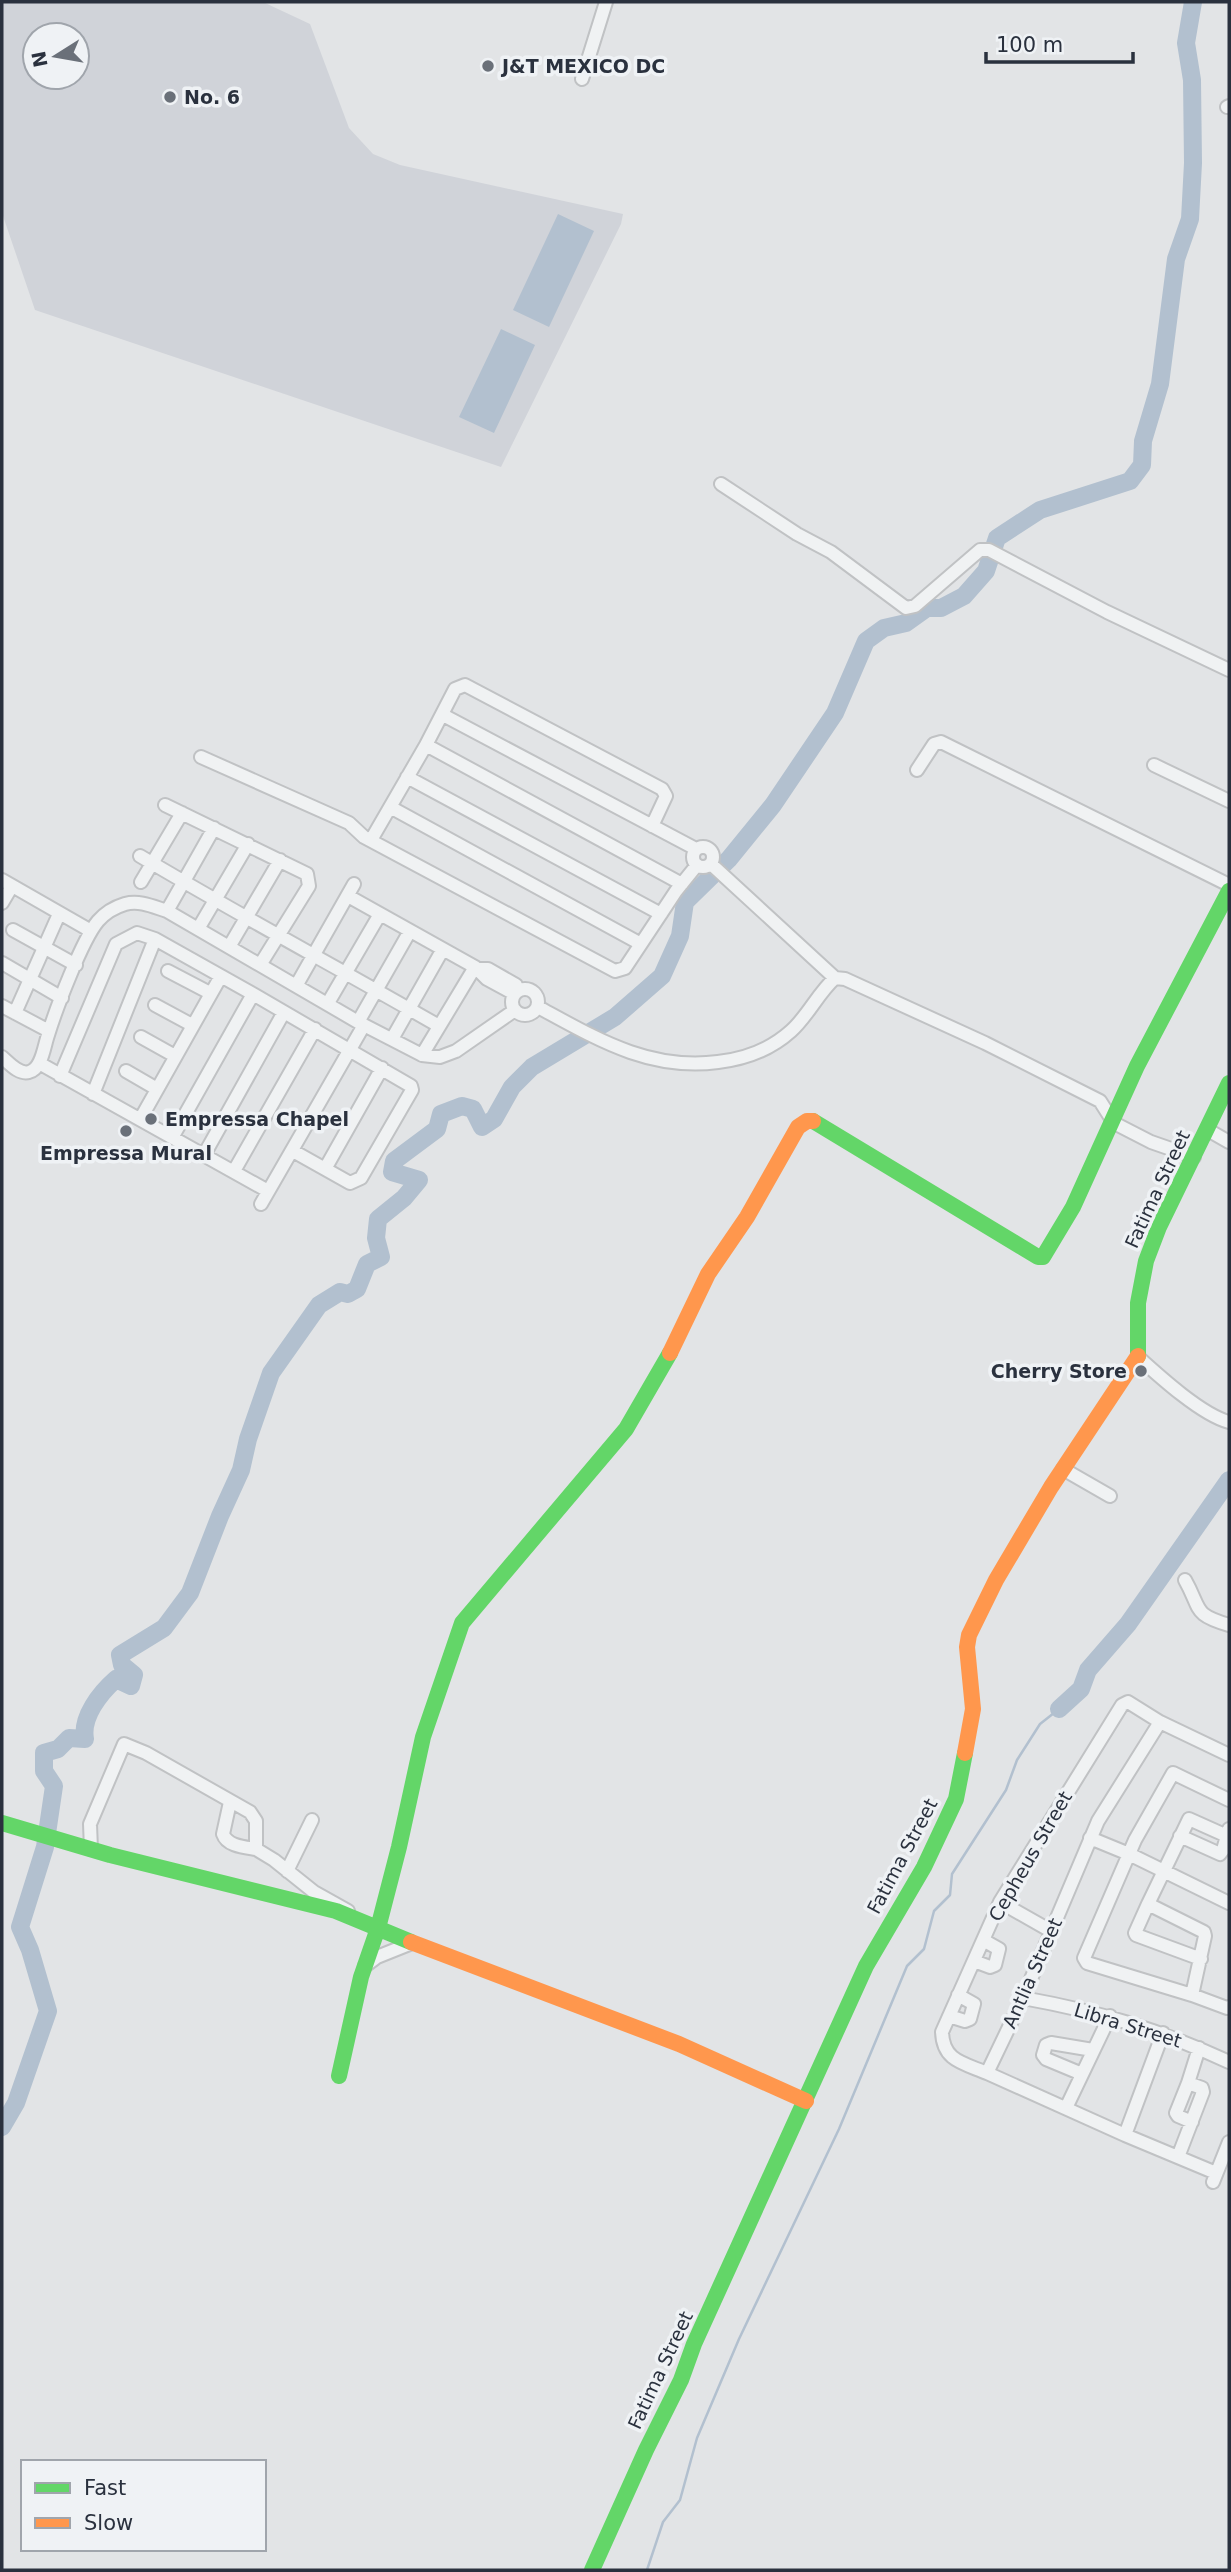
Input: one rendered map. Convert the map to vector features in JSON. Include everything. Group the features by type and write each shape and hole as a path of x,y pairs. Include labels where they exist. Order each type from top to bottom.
{"street":[{"path":"582,79 606,2"},
{"path":"721,484 797,534 831,552 906,608 915,606 980,550 993,552 1107,612 1229,670"},
{"path":"371,840 459,686 470,686 662,789 666,796 652,826"},
{"path":"201,757 349,824 364,837 610,970 625,968 682,884 714,858 712,851 703,846 696,849 443,715"},
{"path":"917,770 934,744 941,741 1229,885"},
{"path":"426,745 682,884"},
{"path":"1154,765 1229,801"},
{"path":"407,777 661,914"},
{"path":"165,805 307,874 309,886 260,965"},
{"path":"390,807 641,944"},
{"path":"141,882 182,813"},
{"path":"167,911 214,828"},
{"path":"198,929 248,844"},
{"path":"140,856 247,916 313,957 439,1026"},
{"path":"229,947 280,860"},
{"path":"707,866 727,878 835,978 845,979 985,1043 1100,1101 1114,1122 1151,1142 1194,1157"},
{"path":"2,903 7,883 91,931"},
{"path":"296,986 354,884"},
{"path":"340,2076 351,2018 378,1928 423,1737 462,1623 626,1429 660,1372 708,1274 747,1217 802,1123 813,1121 1038,1257 1043,1257 1073,1207 1114,1122 1137,1066 1229,891"},
{"path":"348,896 476,968 488,969 518,991 534,991 538,998 538,1007"},
{"path":"2,1057 26,1073 33,1070 39,1063 62,998 91,931 110,911 140,902 167,911 361,1023 422,1055 440,1057 456,1051 515,1010"},
{"path":"15,1013 59,914"},
{"path":"328,1003 380,914"},
{"path":"13,930 76,965"},
{"path":"261,1204 351,1051 377,990 410,931"},
{"path":"60,1076 116,944 137,933 155,939 408,1082 412,1090 362,1178 350,1183 293,1151"},
{"path":"93,1094 155,939"},
{"path":"392,1039 443,949"},
{"path":"2,963 62,998"},
{"path":"422,1055 476,968"},
{"path":"168,971 210,993"},
{"path":"141,1118 221,976"},
{"path":"538,1007 598,1040 670,1064 693,1065 742,1058 772,1045 792,1031 835,978"},
{"path":"518,991 512,1002 515,1010 528,1015 538,1007"},
{"path":"173,1136 253,994"},
{"path":"155,1005 192,1025"},
{"path":"2,1006 49,1031"},
{"path":"204,1155 284,1012"},
{"path":"234,1171 315,1029"},
{"path":"141,1037 175,1056"},
{"path":"39,1063 268,1191"},
{"path":"325,1169 382,1068"},
{"path":"126,1071 157,1089"},
{"name":"Fatima Street","path":"592,2570 681,2380 694,2344 866,1966 924,1867 956,1799 973,1709 967,1647 969,1635 996,1580 1063,1469 1138,1357 1138,1303 1146,1261 1159,1227 1229,1083"},
{"path":"1208,1130 1229,1142"},
{"path":"1138,1357 1204,1409 1228,1419"},
{"path":"1063,1469 1110,1496"},
{"path":"1185,1580 1202,1615 1215,1622 1229,1624"},
{"name":"Cepheus Street","path":"987,2073 951,2058 946,2052 942,2032 1000,1902 1125,1703 1128,1702 1160,1722"},
{"path":"1160,1722 1229,1755"},
{"name":"Antlia Street","path":"987,2073 1023,1998 1102,1813 1160,1722"},
{"path":"91,1849 90,1824 124,1745 146,1753 254,1815 256,1849"},
{"path":"1229,1800 1173,1773 1129,1854 1084,1958 1084,1962 1229,2007"},
{"path":"230,1802 224,1839 256,1849 314,1892 344,1908 356,1919"},
{"path":"1180,1836 1220,1854 1228,1832 1191,1819 1180,1836 1162,1871 1135,1933 1201,1959"},
{"path":"287,1871 312,1820"},
{"path":"2,1823 55,1840 336,1911 412,1943 679,2043 806,2101"},
{"path":"1090,1838 1229,1903"},
{"path":"1000,1902 1051,1931"},
{"path":"1148,1904 1204,1932 1201,1959 1192,1995"},
{"path":"974,1961 990,1967 995,1965 999,1950 983,1940"},
{"path":"365,1966 377,1957 412,1943"},
{"path":"949,2016 965,2021 970,2019 974,2004 958,1995"},
{"name":"Libra Street","path":"1023,1998 1110,2016 1163,2033 1229,2062"},
{"path":"1066,2108 1110,2016"},
{"path":"1125,2135 1163,2033"},
{"path":"1082,2074 1046,2059 1043,2055 1045,2045 1051,2043 1093,2050"},
{"path":"1192,2122 1176,2113 1199,2048"},
{"path":"987,2073 1178,2157 1215,2177 1229,2142"},
{"path":"1178,2157 1203,2090 1188,2083"}],"shaded area":[{"path":"2,2 263,2 310,24 349,128 373,154 400,165 623,214 621,224 501,467 35,310 2,213"}],"water":[{"path":"558,214 594,231 549,327 513,310"},
{"path":"501,329 535,345 494,433 459,417"}],"waterway":[{"path":"2,2127 16,2103 48,2011 30,1950 20,1927 45,1847 54,1786 44,1771 44,1753 58,1749 69,1738 85,1739 89,1714 104,1691 116,1679 131,1686 134,1675 122,1665 120,1655 164,1628 190,1593 241,1470 248,1439 271,1373 319,1305 340,1292 348,1294 357,1289 367,1264 381,1257 376,1238 378,1219 404,1198 419,1180 392,1172 394,1161 437,1129 441,1114 462,1106 473,1109 482,1127 494,1119 512,1087 532,1067 615,1017 662,976 680,936 685,902 729,859 773,805 835,713 866,641 884,628 906,623 927,608 941,608 964,596 986,571 997,538 1040,510 1130,481 1142,465 1143,441 1160,384 1176,259 1190,219 1193,163 1192,80 1186,43 1193,2"},
{"path":"1059,1709 1081,1689 1088,1670 1128,1624 1229,1480"},
{"path":"647,2570 663,2522 680,2500 697,2438 739,2339 839,2129 907,1966 924,1949 934,1911 950,1895 952,1874 1006,1790 1017,1760 1040,1724 1059,1709"}],"traffic: fast":[{"path":"813,1121 1038,1257 1043,1257 1073,1207 1137,1066 1229,891"},
{"path":"1138,1356 1138,1303 1146,1261 1159,1227 1229,1083"},
{"path":"339,2076 361,1977 378,1928 399,1847 423,1737 462,1623 626,1429 670,1353"},
{"path":"592,2570 681,2380 694,2344 866,1966 924,1867 956,1799 965,1753"},
{"path":"2,1823 110,1855 336,1911 411,1942"}],"traffic: slow":[{"path":"670,1353 708,1274 747,1217 798,1127 807,1121 813,1121"},
{"path":"965,1753 973,1709 967,1647 969,1635 996,1580 1051,1487 1138,1356"},
{"path":"411,1942 679,2044 806,2101"}],"place":[{"name":"J&T MEXICO DC","path":"488,66"},
{"name":"No. 6","path":"170,97"},
{"name":"Empressa Chapel","path":"151,1119"},
{"name":"Empressa Mural","path":"126,1131"},
{"name":"Cherry Store","path":"1141,1371"}]}
